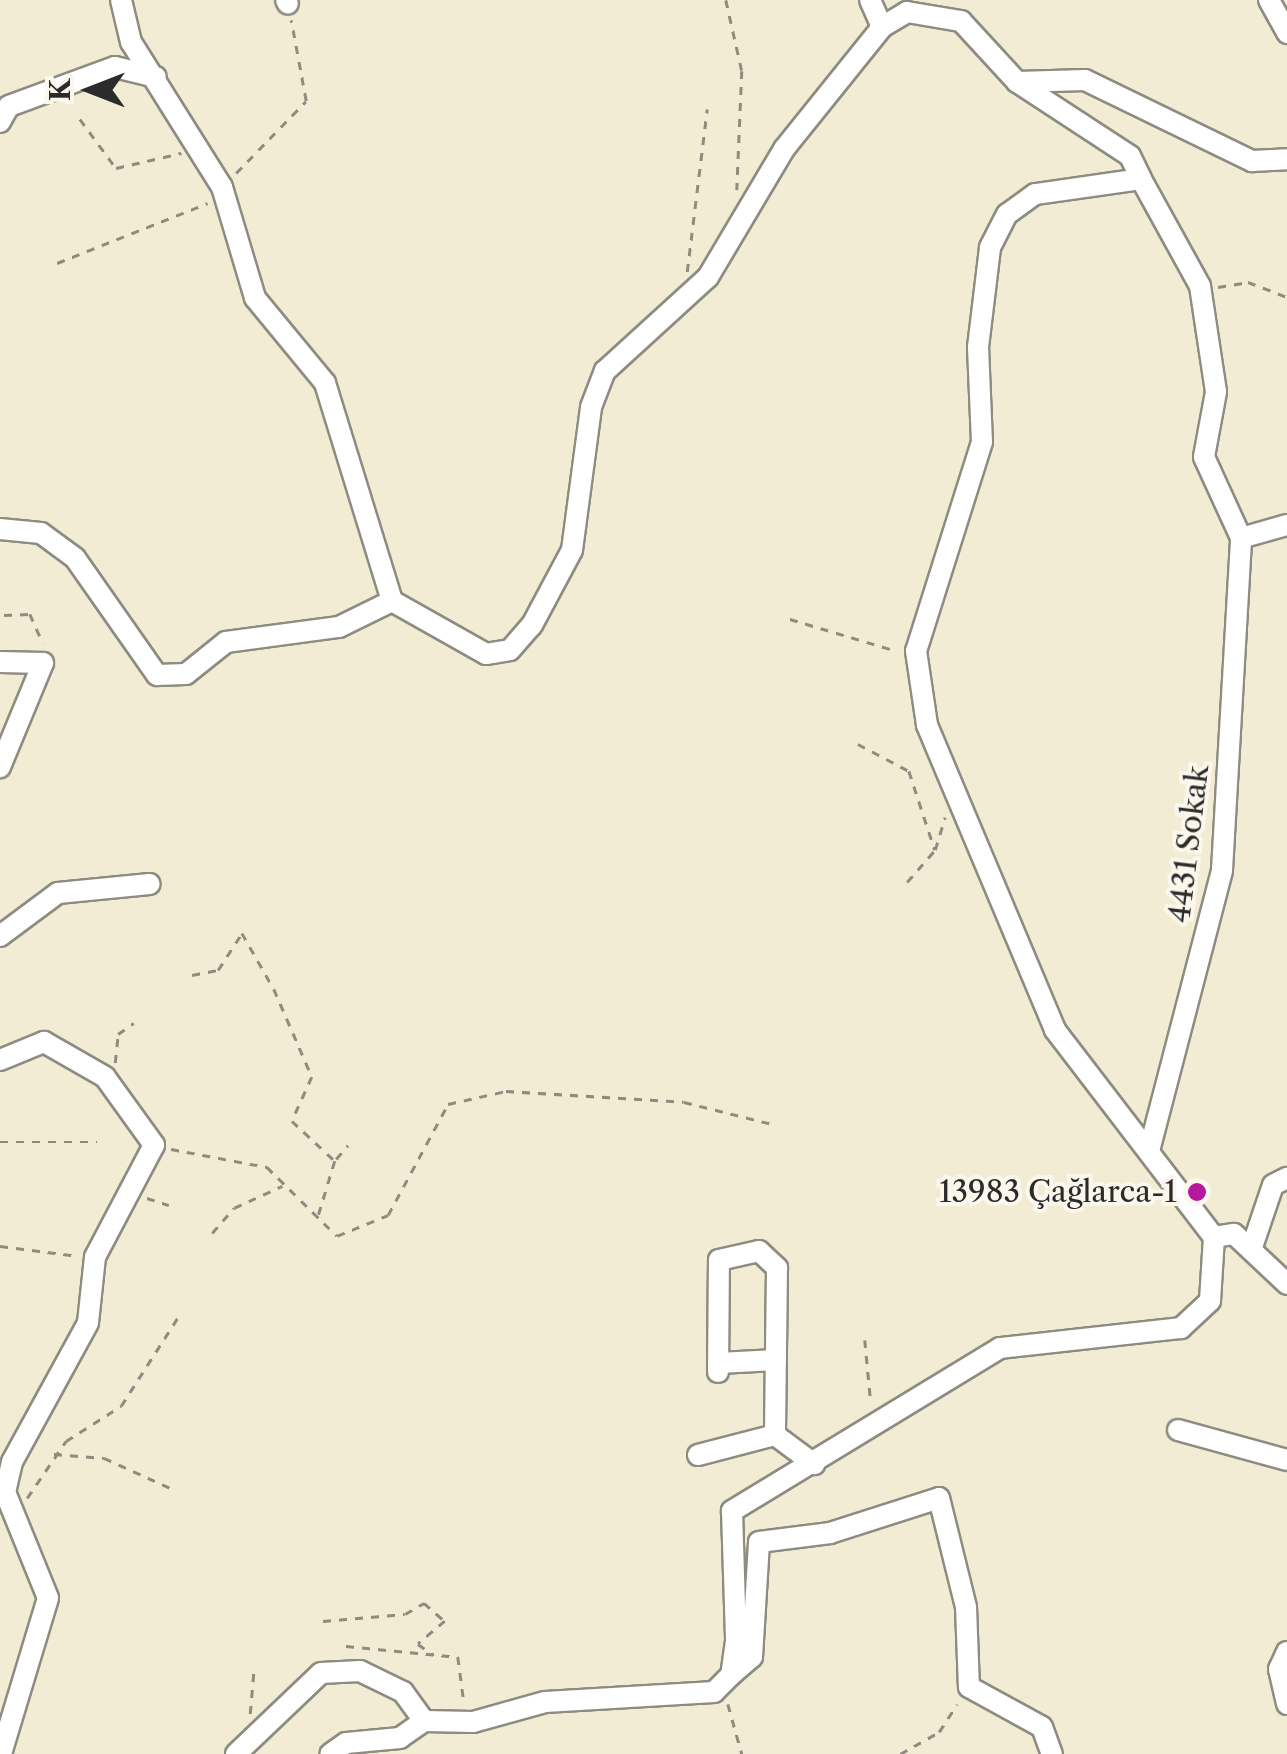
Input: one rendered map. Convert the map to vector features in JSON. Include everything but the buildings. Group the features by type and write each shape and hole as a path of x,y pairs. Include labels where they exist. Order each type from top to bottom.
{"street":[{"path":"121,0 131,42 224,192 254,298 325,383 392,601 486,654 510,650 572,550 591,406 606,371 708,277 784,149 882,28 907,12 961,21 1016,82 1130,156 1200,289 1216,392 1204,457 1241,538 1287,525"},
{"path":"870,0 882,28"},
{"path":"1269,0 1287,33"},
{"path":"0,122 8,106 115,67 156,77"},
{"path":"1016,82 1084,80 1252,160 1287,160"},
{"path":"727,1679 739,1592 732,1511 1000,1348 1180,1328 1210,1301 1214,1236 1055,1030 926,725 916,652 982,442 978,347 990,248 1008,214 1035,194 1141,179"},
{"path":"0,529 41,533 75,558 158,675 186,674 226,642 339,627 392,601"},
{"name":"4431 Sokak","path":"1149,1150 1222,870 1241,538"},
{"path":"0,662 43,663 0,767"},
{"path":"0,936 58,893 150,884"},
{"path":"0,1060 44,1042 105,1077 154,1146 95,1257 88,1323 12,1462 5,1492 18,1516 48,1598 1,1754"},
{"path":"1252,1247 1274,1185 1287,1178"},
{"path":"1214,1236 1234,1234 1287,1284"},
{"path":"775,1435 776,1360 777,1268 759,1250 730,1251 720,1260 719,1367 776,1360"},
{"path":"1178,1430 1287,1460"},
{"path":"775,1435 814,1464"},
{"path":"698,1456 775,1435"},
{"path":"330,1754 346,1743 400,1738 424,1721 464,1722 545,1702 714,1692 752,1656 759,1542 816,1536 939,1498 966,1607 968,1687 1042,1727 1052,1754"},
{"path":"1287,1652 1279,1669 1287,1704"},
{"path":"236,1754 322,1673 360,1671 402,1692 424,1721"}],"path":[{"path":"726,0 742,71 737,196"},
{"path":"57,263 224,192 306,102 287,2"},
{"path":"683,300 707,109"},
{"path":"80,119 116,168 199,148"},
{"path":"1200,289 1248,282 1287,297"},
{"path":"4,615 30,614 43,663"},
{"path":"790,619 842,641 916,652"},
{"path":"858,744 909,772 935,850"},
{"path":"906,882 935,850 953,792"},
{"path":"192,975 218,970 242,933 308,1061 312,1078 292,1121 335,1161"},
{"path":"105,1077 118,1034 134,1024"},
{"path":"154,1146 268,1167 337,1236 388,1215 448,1104 506,1092 684,1102 772,1124"},
{"path":"0,1142 96,1142"},
{"path":"318,1218 335,1161 348,1146"},
{"path":"212,1233 234,1208 283,1186"},
{"path":"130,1192 169,1205"},
{"path":"0,1246 95,1257"},
{"path":"18,1516 54,1454 121,1406 180,1314"},
{"path":"865,1340 874,1424"},
{"path":"54,1454 104,1458 170,1488"},
{"path":"323,1621 406,1614 424,1603 445,1621 418,1644 434,1655"},
{"path":"346,1646 458,1657 464,1722"},
{"path":"247,1723 258,1692 254,1667"},
{"path":"727,1679 742,1754"},
{"path":"900,1754 939,1732 968,1687"}],"place":[{"name":"13983 Çağlarca-1","path":"1197,1192"}]}
